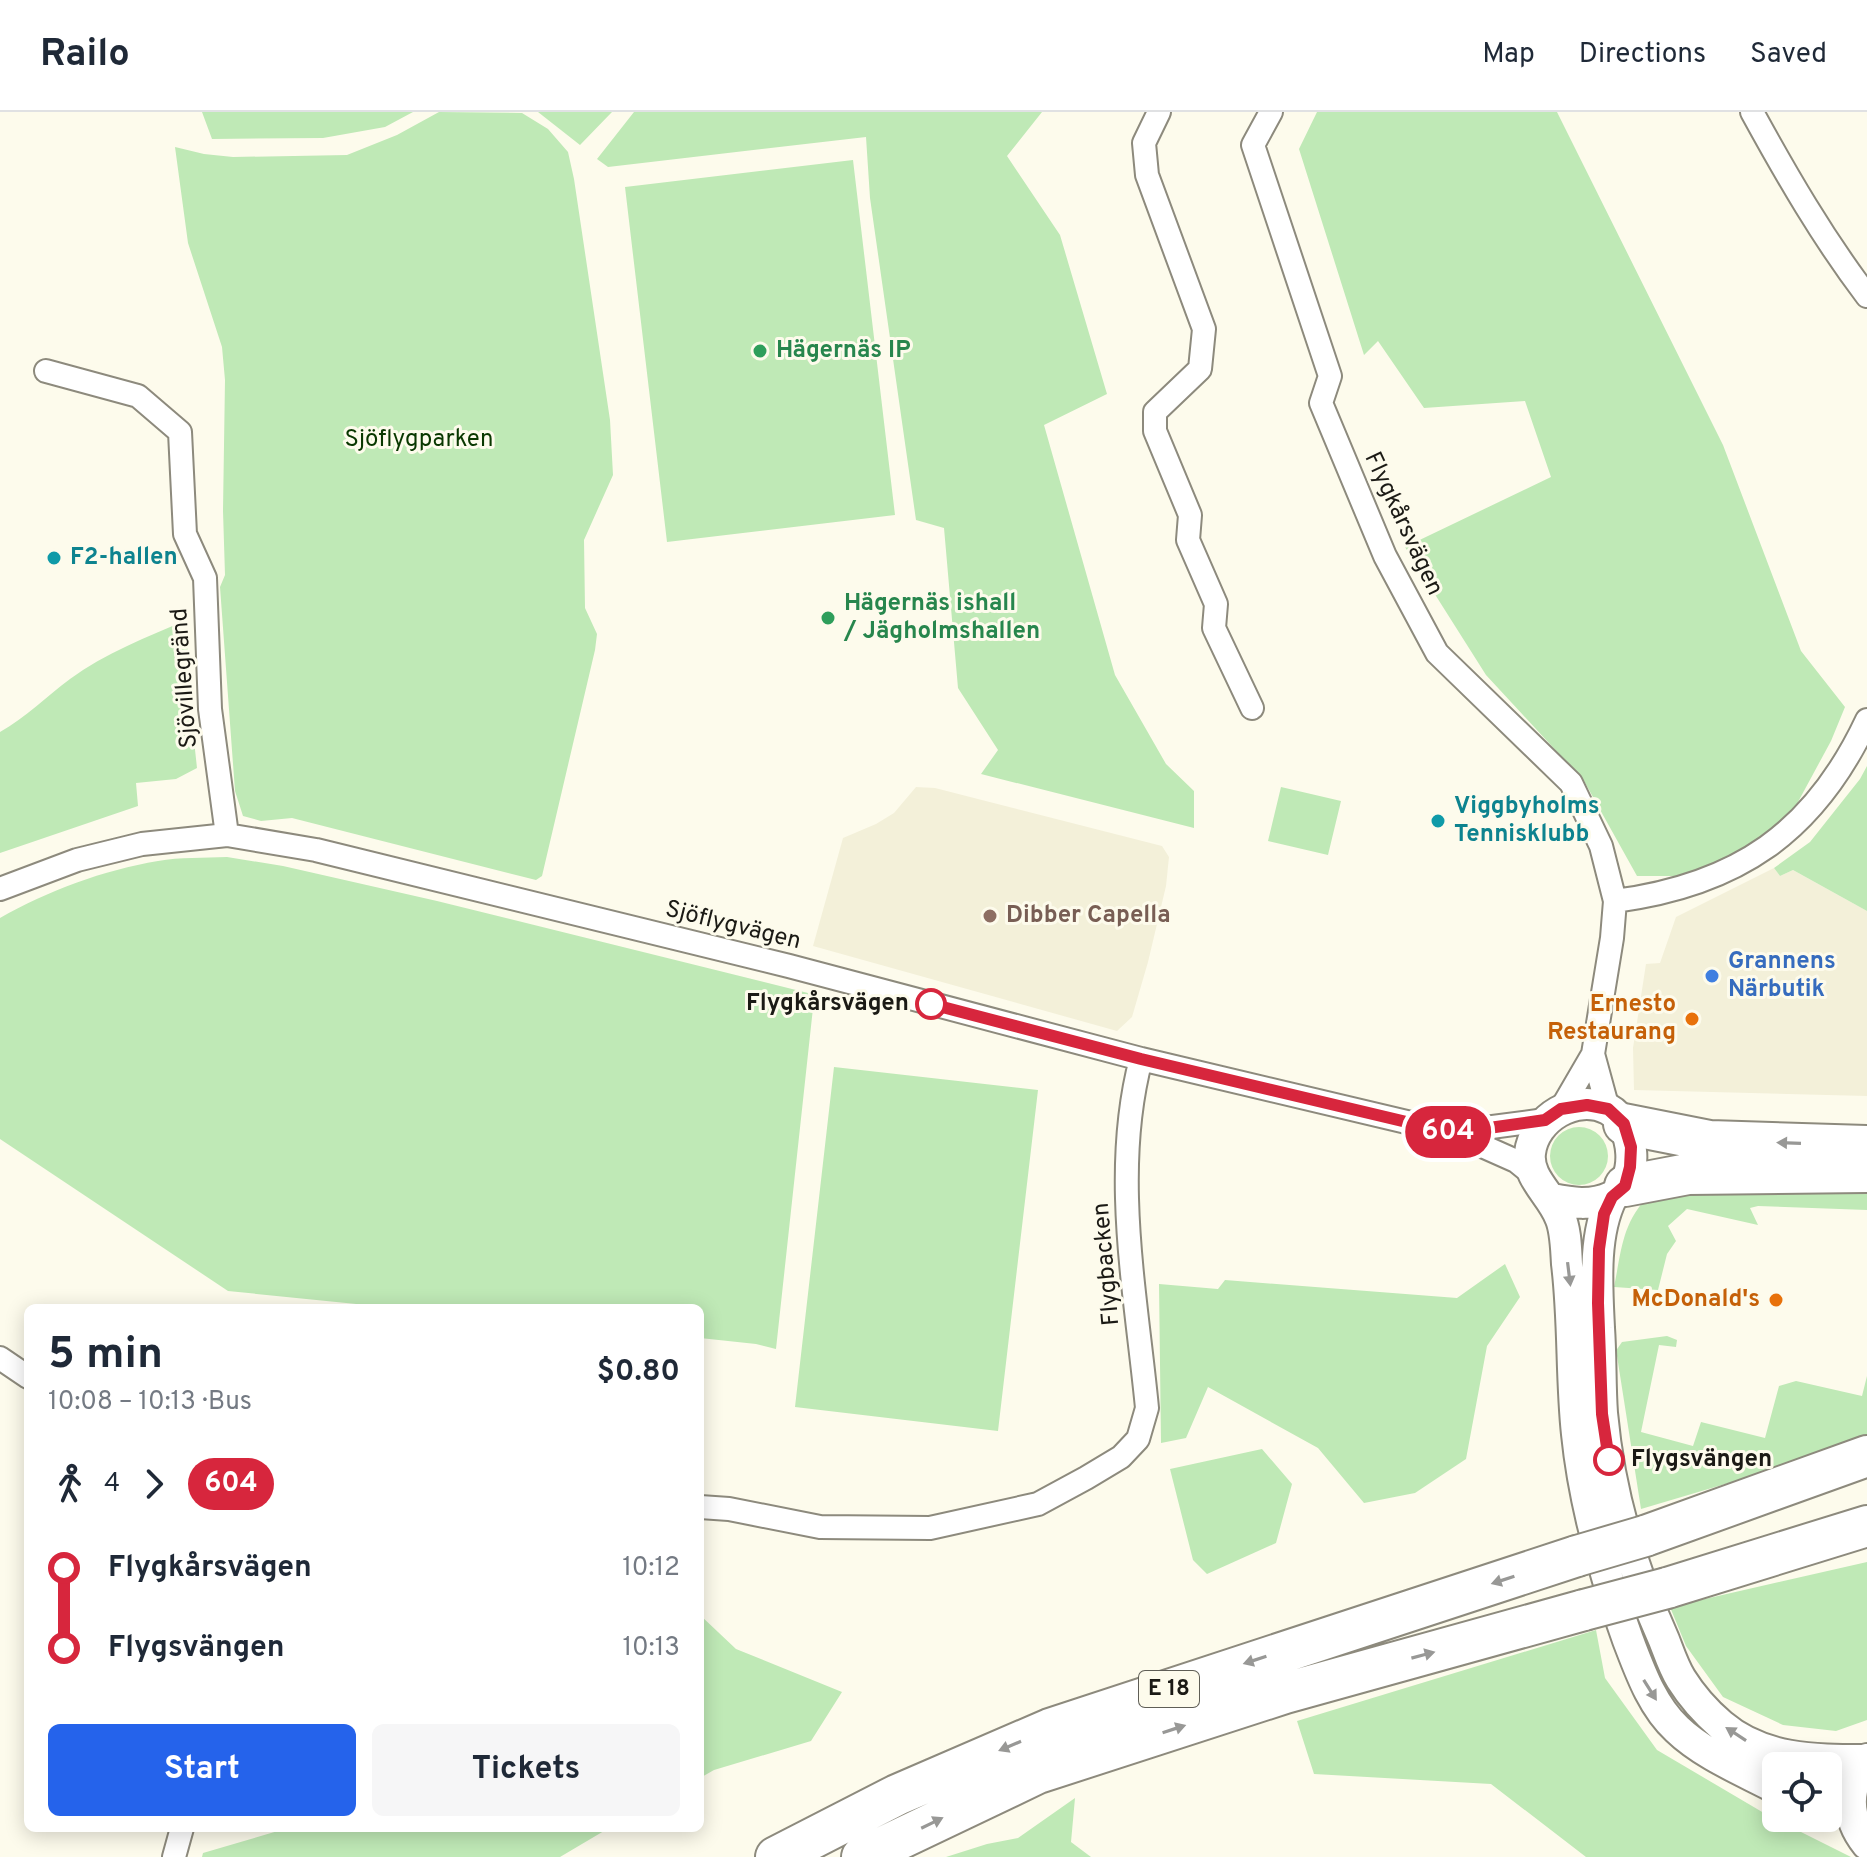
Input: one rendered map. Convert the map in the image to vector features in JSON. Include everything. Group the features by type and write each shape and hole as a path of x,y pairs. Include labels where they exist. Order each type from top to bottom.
{"highway":[{"path":"1616,1117 1710,1141 1867,1146"},
{"path":"1627,1188 1688,1174 1867,1172"},
{"path":"1645,1536 1867,1456"},
{"name":"E 18","path":"776,1857 897,1795 1050,1729 1577,1556 1867,1474"},
{"name":"E 18","path":"862,1857 1038,1773 1285,1693 1667,1588 1867,1526"},
{"path":"1667,1588 1867,1544"}],"street":[{"path":"1159,112 1144,143 1147,175 1204,329 1200,369 1155,412 1155,431 1190,515 1188,540 1216,604 1214,628 1252,708"},
{"name":"Flygkårsvägen","path":"1271,112 1253,145 1330,376 1321,403 1372,528 1437,653 1571,783 1601,846 1615,901 1593,1054 1553,1114"},
{"path":"1752,112 1810,213 1867,296"},
{"name":"Sjövillegränd","path":"46,371 138,396 180,432 185,534 205,578 210,709 227,835"},
{"path":"1615,901 1701,883 1750,859 1783,835 1818,801 1853,750 1867,720"},
{"name":"Sjöflygvägen","path":"0,889 77,860 129,847 227,835 316,850 777,963 1141,1059 1453,1133 1516,1161 1532,1174"},
{"name":"Flygkårsvägen","path":"1593,1054 1616,1117"},
{"name":"Flygbacken","path":"704,1507 729,1509 820,1527 930,1528 1038,1504 1121,1457 1138,1439 1147,1408 1126,1199 1132,1095 1141,1059"},
{"path":"1762,1780 1713,1754 1676,1729 1645,1686 1620,1618 1591,1519 1577,1435 1562,1220 1552,1199 1532,1174 1530,1152 1537,1130 1553,1114 1587,1105 1616,1117 1631,1147 1622,1215 1599,1289 1602,1414 1612,1483 1622,1521 1651,1612 1681,1679 1722,1725 1751,1744 1781,1755 1812,1760 1866,1760"},
{"name":"Sjöflygvägen","path":"1453,1133 1553,1114"},
{"path":"1552,1199 1590,1203 1627,1188"},
{"path":"2,1362 24,1375"},
{"path":"1862,1838 1849,1807 1852,1782 1866,1760"},
{"path":"1842,1826 1862,1838"},
{"path":"174,1857 181,1832"}],"shaded area":[{"name":"Dibber Capella","path":"916,787 935,788 1162,846 1169,857 1166,886 1148,962 1132,1017 1117,1031 813,946 843,838 894,813"},
{"path":"1774,868 1780,876 1793,870 1867,911 1867,1096 1634,1090 1633,1048 1646,964 1660,963 1676,917"}],"green space":[{"path":"202,112 413,112 385,127 323,138 212,139"},
{"name":"Sjöflygparken","path":"439,112 522,113 548,129 568,152 610,420 613,475 584,540 585,608 597,634 595,650 542,876 536,880 292,818 261,821 243,816 235,791 220,587 225,575 225,380 222,347 188,243 175,147 233,157 347,155 397,135"},
{"path":"538,112 612,112 580,145"},
{"path":"634,112 1042,112 1007,156 1060,235 1107,394 1044,425 1115,675 1166,764 1194,791 1194,828 981,774 998,750 958,688 944,528 916,520 870,198 866,137 608,167 597,159"},
{"path":"1317,112 1557,112 1723,445 1801,651 1845,707 1831,741 1785,826 1699,876 1637,876 1584,781 1486,675 1405,547 1551,477 1525,401 1424,408 1378,341 1364,355 1299,149"},
{"name":"Hägernäs IP","path":"853,160 895,515 667,542 625,187"},
{"path":"187,620 189,694 197,768 176,779 136,783 138,806 0,853 0,732 97,661"},
{"path":"1867,766 1867,911 1793,870 1780,876 1774,868 1810,842"},
{"path":"1281,787 1341,801 1328,855 1268,841"},
{"path":"227,857 283,866 820,996 813,1008 776,1349 704,1338 704,1304 356,1304 228,1291 0,1139 0,918 56,890 97,876 183,858"},
{"path":"834,1067 1038,1090 998,1431 795,1407"},
{"path":"1579,1127 1600,1135 1608,1156 1600,1177 1579,1185 1558,1177 1550,1156 1558,1135"},
{"path":"1867,1191 1867,1210 1750,1208 1758,1225 1687,1209 1668,1226 1676,1241 1667,1254 1658,1290 1614,1287 1628,1226 1650,1194"},
{"path":"1505,1264 1520,1297 1487,1346 1466,1459 1415,1493 1364,1503 1318,1448 1208,1387 1186,1438 1161,1443 1159,1284 1218,1289 1225,1280 1457,1298"},
{"path":"1667,1336 1677,1340 1676,1347 1659,1345 1641,1432 1693,1446 1701,1422 1765,1438 1779,1386 1796,1381 1862,1396 1867,1376 1867,1442 1641,1509 1615,1352 1622,1342"},
{"path":"1262,1449 1292,1484 1276,1543 1207,1574 1193,1560 1170,1469"},
{"path":"1867,1562 1867,1720 1836,1731 1783,1725 1723,1697 1686,1646 1670,1607"},
{"path":"704,1619 736,1649 842,1692 811,1741 704,1776"},
{"path":"1596,1630 1605,1678 1657,1750 1762,1812 1762,1832 1801,1832 1851,1857 1586,1857 1491,1784 1314,1774 1297,1721"},
{"path":"1075,1798 1071,1842 1091,1857 946,1857 1018,1838"},
{"path":"274,1832 602,1832 560,1857 202,1857 203,1853"}],"bus line":[{"name":"604","path":"931,1004 1141,1059 1453,1133 1545,1120 1561,1109 1587,1105 1608,1109 1624,1124 1631,1147 1625,1186 1612,1197 1604,1214 1599,1249 1602,1414 1609,1460"}],"place":[{"name":"Hägernäs IP","path":"760,351"},
{"name":"F2-hallen","path":"54,558"},
{"name":"Hägernäs ishall / Jägholmshallen","path":"828,618"},
{"name":"Viggbyholms Tennisklubb","path":"1438,821"},
{"name":"Dibber Capella","path":"990,916"},
{"name":"Grannens Närbutik","path":"1712,976"},
{"name":"Flygkårsvägen","path":"931,1004"},
{"name":"Ernesto Restaurang","path":"1692,1019"},
{"name":"McDonald's","path":"1776,1300"},
{"name":"Flygsvängen","path":"1609,1460"}]}
